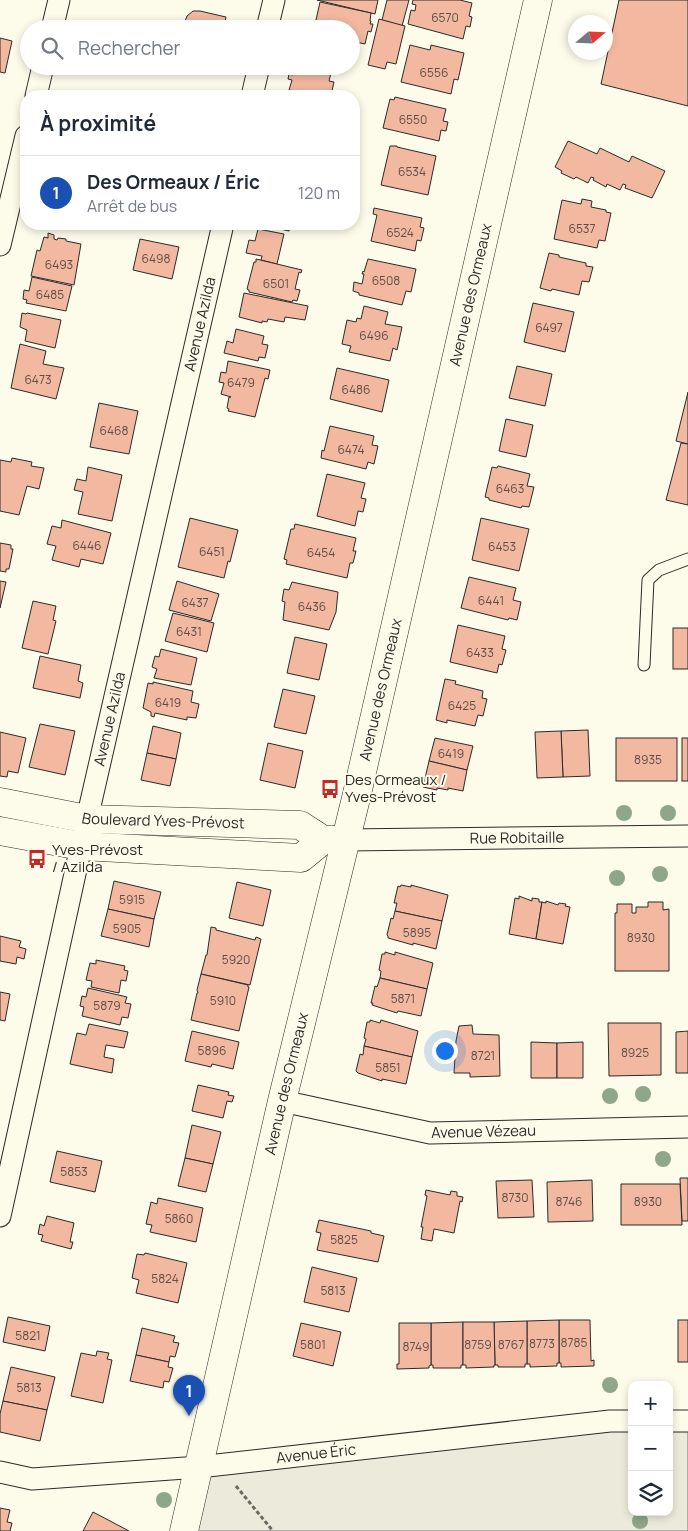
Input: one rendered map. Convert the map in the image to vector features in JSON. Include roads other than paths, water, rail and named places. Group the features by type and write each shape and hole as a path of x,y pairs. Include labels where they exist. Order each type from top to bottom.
{"street":[{"path":"54,20 59,0"},
{"path":"269,20 274,0"},
{"name":"Avenue des Ormeaux","path":"184,1531 209,1466 335,840 538,0"},
{"path":"37,90 41,75"},
{"path":"253,90 257,75"},
{"path":"0,245 20,161"},
{"name":"Avenue Azilda","path":"0,1216 87,819 222,230"},
{"name":"Boulevard Yves-Prévost","path":"0,802 87,819 300,825 335,840"},
{"name":"Boulevard Yves-Prévost","path":"0,831 82,846 301,858 335,840"},
{"name":"Rue Robitaille","path":"335,840 688,836"},
{"name":"Avenue Vézeau","path":"282,1101 430,1133 688,1127"},
{"name":"Avenue Éric","path":"0,1472 32,1479 209,1466 610,1421 628,1421"},
{"path":"673,1421 688,1422"}],"lane":[{"path":"644,665 648,580 659,570 688,559"}],"place":[{"name":"Des Ormeaux / Yves-Prévost","path":"330,789"},
{"name":"Yves-Prévost / Azilda","path":"37,859"},
{"name":"Des Ormeaux / Éric","path":"189,1416"}]}
